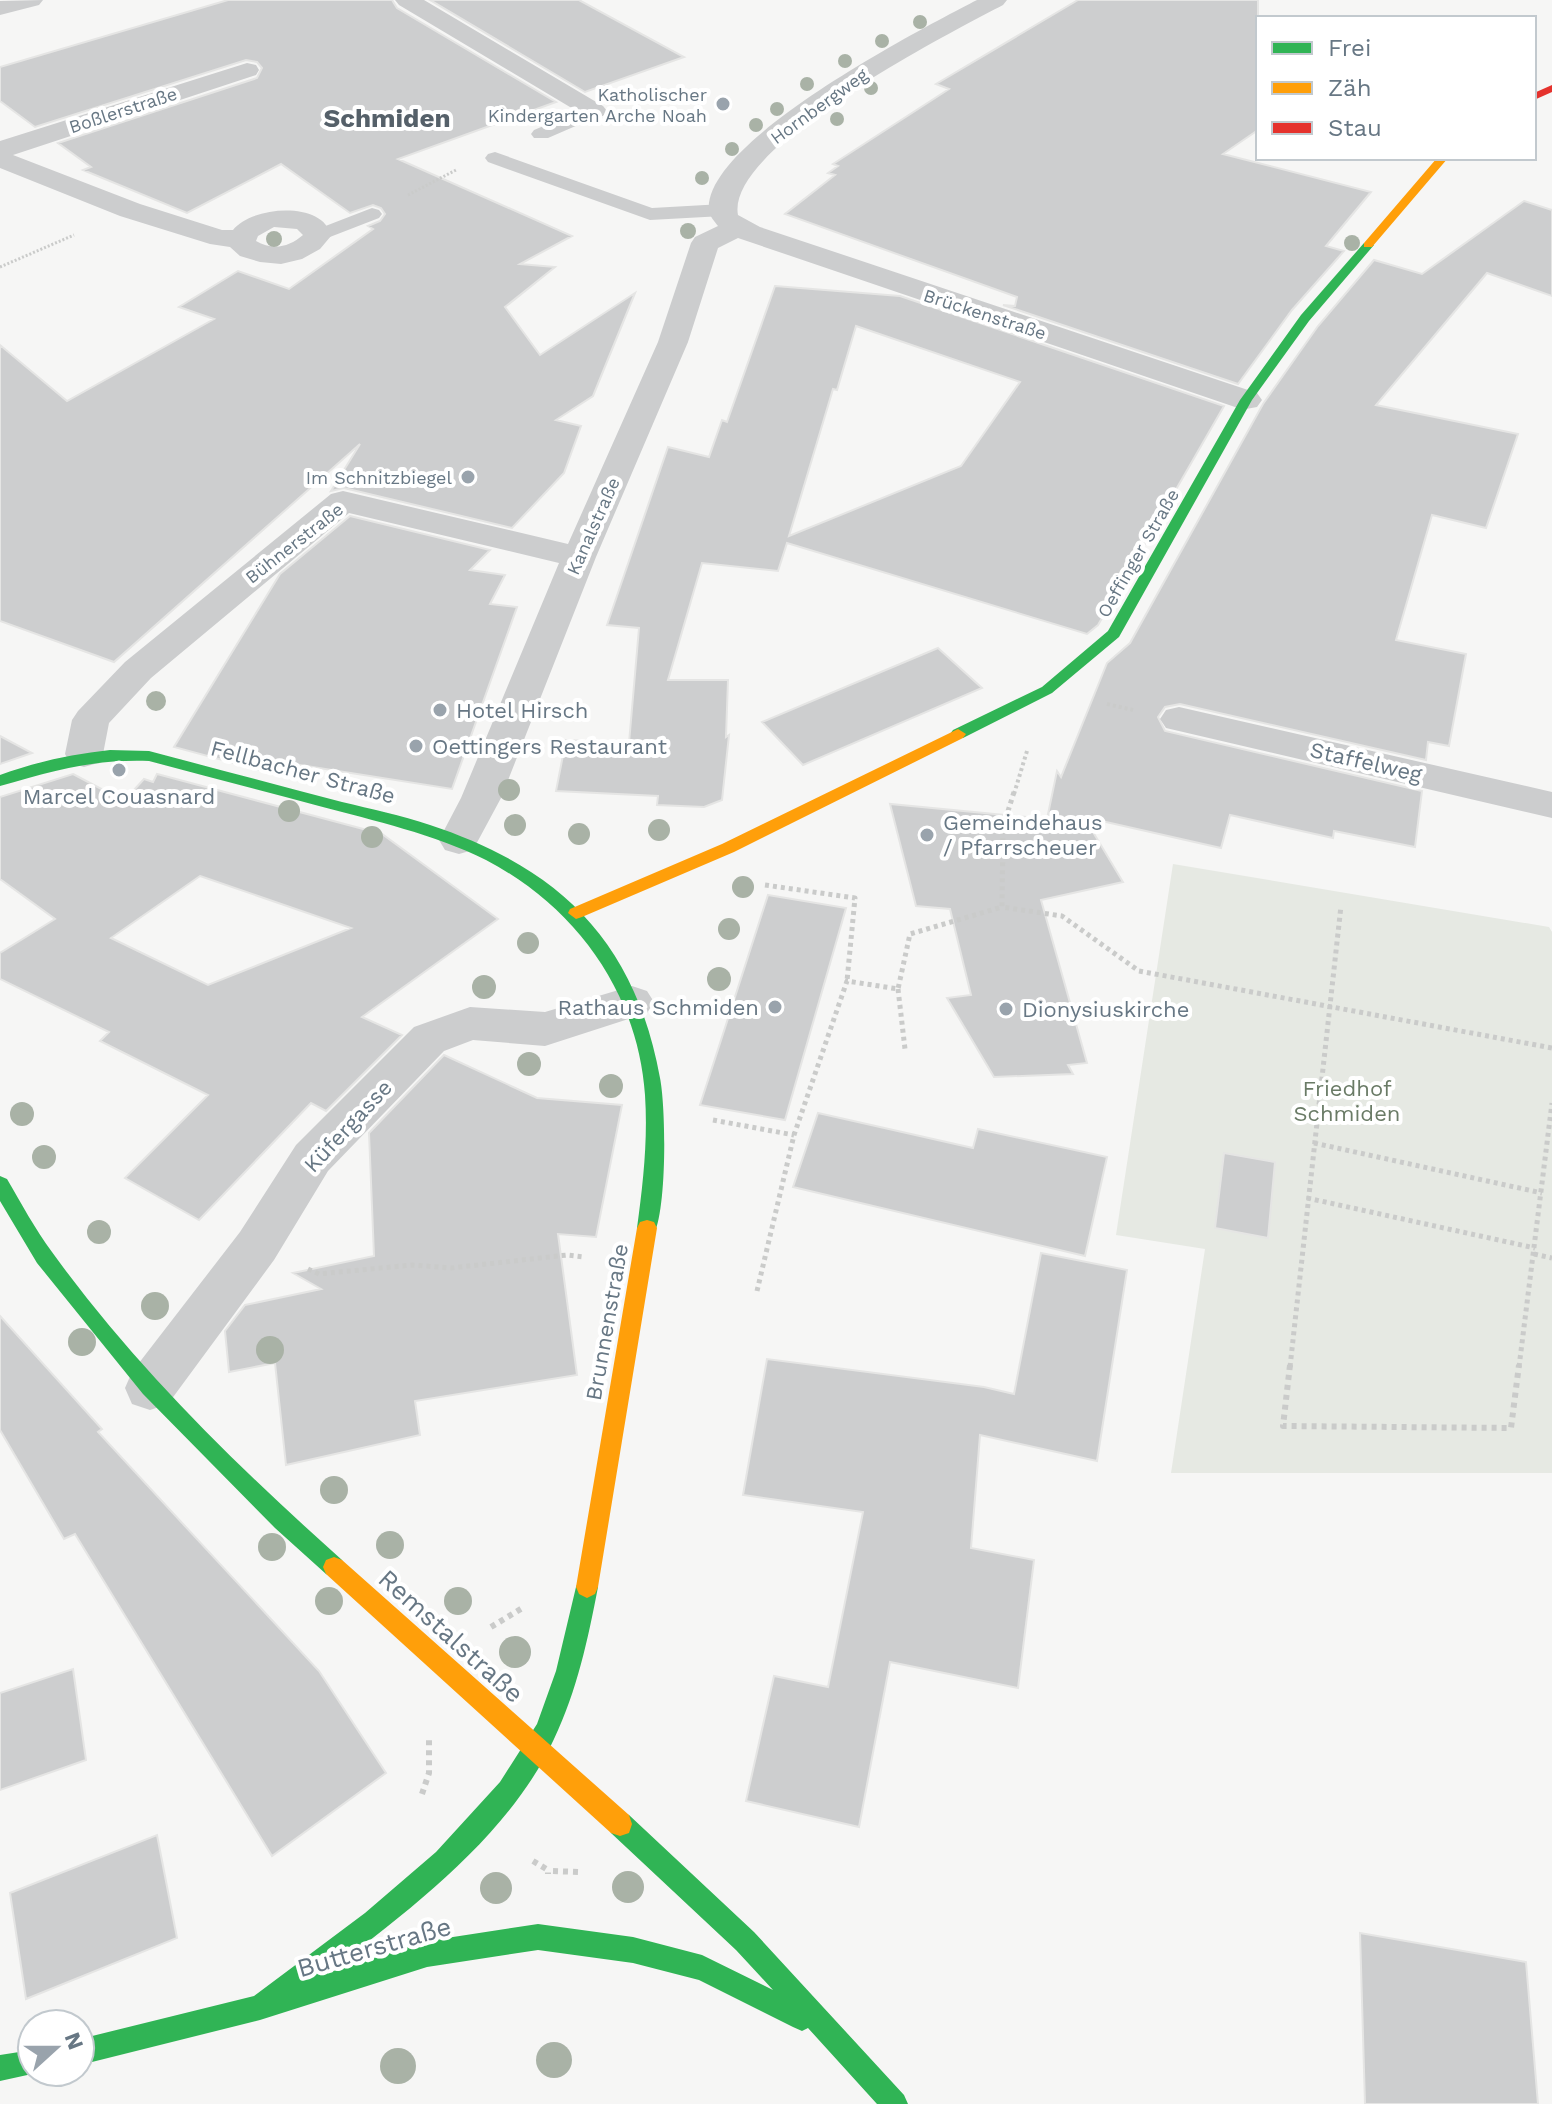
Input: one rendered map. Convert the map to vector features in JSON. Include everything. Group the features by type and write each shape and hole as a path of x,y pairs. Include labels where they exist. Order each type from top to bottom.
{"street":[{"path":"0,8 31,0"},
{"path":"407,0 594,111"},
{"name":"Hornbergweg","path":"729,219 726,189 768,143 857,76 995,0"},
{"name":"Boßlerstraße","path":"0,150 247,70"},
{"path":"0,159 130,210 220,238 241,239 242,244 254,252 276,255 301,250 317,236"},
{"name":"Oeffinger Straße","path":"576,913 728,848 1047,690 1114,634 1246,400 1305,318 1441,160"},
{"name":"Brückenstraße","path":"729,219 876,278 1246,400"},
{"name":"Kanalstraße","path":"459,840 481,798 579,557 673,342 705,243 729,219"},
{"name":"Bühnerstraße","path":"84,754 91,720 138,670 343,501 579,557"},
{"name":"Staffelweg","path":"1179,719 1552,805"},
{"name":"Fellbacher Straße","path":"0,781 84,754 149,756 459,840 521,872 576,913"},
{"name":"Brunnenstraße","path":"537,1748 572,1662 601,1521 648,1222 657,1110 644,1028 616,967 576,913"},
{"name":"Küfergasse","path":"150,1388 257,1246 312,1158 429,1039 470,1023 545,1029 632,1002"},
{"name":"Remstalstraße","path":"0,1184 44,1257 150,1388 283,1521 537,1748 745,1941 895,2104"},
{"name":"Butterstraße","path":"260,2007 395,1907 478,1830 537,1748"},
{"name":"Butterstraße","path":"96,2048 260,2007 427,1954 538,1937 633,1950 702,1968 822,2028"}],"lane":[{"path":"541,134 594,111"},
{"name":"Brückenstraße","path":"495,158 650,214 729,219"},
{"path":"317,236 372,214"}],"path":[{"path":"372,214 461,167"},
{"path":"0,267 130,210"},
{"path":"1002,907 1003,827 1047,690"},
{"path":"728,848 764,885 855,898 847,981 794,1135 757,1291"},
{"path":"1341,906 1283,1426 1511,1428 1552,1102"},
{"path":"905,1049 898,989 910,934 1002,907 1062,916 1139,971 1552,1048"},
{"path":"847,981 898,989"},
{"path":"657,1110 794,1135"},
{"path":"1314,1143 1542,1193"},
{"path":"1307,1198 1534,1251 1552,1258"},
{"path":"257,1246 319,1274 412,1265 451,1268 567,1255 640,1265"},
{"path":"446,1666 498,1621 534,1601"}],"green space":[{"name":"Friedhof Schmiden","path":"1173,864 1549,927 1552,932 1552,1473 1171,1473 1205,1249 1116,1235"}],"building":[{"path":"228,0 392,0 397,8 556,102 398,159 572,236 520,264 555,267 505,307 540,355 635,293 593,396 556,420 581,426 564,473 512,528 344,488 331,491 360,444 114,662 0,621 0,345 67,401 214,319 179,307 238,271 289,289 373,229 368,226 380,221 385,214 373,205 350,213 281,164 187,213 83,170 91,167 58,143 257,78 262,68 257,62 246,60 35,127 0,101 0,67"},
{"path":"430,0 579,0 684,57 585,92"},
{"path":"1078,0 1258,0 1256,131 1223,154 1371,192 1326,246 1344,251 1292,310 1238,384 1003,305 1015,306 1017,297 785,214 835,175 828,173 838,166 833,164 949,89 936,84"},
{"path":"1524,201 1552,210 1552,296 1487,273 1376,405 1518,434 1486,528 1432,515 1396,640 1466,654 1449,746 1428,742 1426,760 1180,704 1165,707 1158,717 1165,731 1422,791 1415,847 1334,831 1333,838 1230,815 1221,848 1084,817 1123,882 1041,900 1087,1063 1068,1065 1073,1074 994,1077 947,998 971,995 950,909 916,906 890,804 1047,819 1057,771 1061,777 1107,663 1130,643 1263,404 1318,326 1374,260 1422,274"},
{"path":"775,286 900,296 1224,406 1098,625 1087,634 787,543 778,571 702,563 668,680 728,680 726,737 729,735 722,800 704,807 657,805 658,796 556,791 566,740 629,743 639,628 607,625 668,447 709,457 722,420 727,422","holes":["856,326 1020,382 961,466 789,536 833,389 837,390"]},
{"path":"350,516 490,550 470,570 505,575 490,604 517,607 452,789 281,762 312,784 174,747 280,574"},
{"path":"938,648 982,688 803,765 762,722"},
{"path":"0,736 32,753 0,764"},
{"path":"73,774 124,801 144,779 153,782 157,774 382,834 498,919 362,1017 402,1035 326,1111 311,1103 199,1220 125,1178 208,1095 100,1041 109,1032 0,979 0,953 55,919 0,879 0,797","holes":["200,876 351,928 208,985 111,938"]},
{"name":"Rathaus Schmiden","path":"768,895 846,908 785,1120 700,1105"},
{"path":"444,1055 537,1098 622,1105 596,1237 558,1234 577,1375 415,1401 420,1435 286,1465 275,1363 229,1372 225,1331 245,1305 321,1289 293,1273 374,1256 369,1133"},
{"path":"818,1113 973,1148 978,1129 1107,1157 1085,1256 793,1187"},
{"path":"1224,1153 1275,1162 1268,1238 1215,1228"},
{"path":"1041,1253 1127,1270 1097,1461 980,1435 971,1548 1034,1560 1018,1688 890,1662 859,1827 746,1801 774,1676 828,1687 863,1512 743,1495 767,1359 984,1387 1014,1394"},
{"path":"0,1316 102,1429 98,1432 319,1671 386,1773 272,1856 75,1534 64,1539 0,1430"},
{"path":"73,1669 86,1760 0,1790 0,1693"},
{"path":"157,1835 177,1938 26,1999 10,1893"},
{"path":"1360,1933 1526,1962 1538,2104 1365,2104"}],"traffic: fast":[{"path":"958,734 1047,690 1114,634 1246,400 1305,318 1368,245"},
{"path":"0,781 73,760 149,756 425,829 492,856 547,891 590,932 622,979 643,1033 654,1093 655,1158 647,1228"},
{"path":"0,1184 44,1257 150,1388 283,1521 334,1567"},
{"path":"260,2007 410,1892 478,1827 508,1790 536,1750 554,1713 574,1650 587,1587"},
{"path":"620,1824 745,1941 895,2104"},
{"path":"96,2048 260,2007 427,1954 538,1937 633,1950 702,1968 802,2018"},
{"path":"0,2068 16,2066"}],"traffic: slow":[{"path":"1368,245 1441,160"},
{"path":"576,913 728,848 958,734"},
{"path":"587,1587 647,1228"},
{"path":"334,1567 620,1824"}],"traffic: jam":[{"path":"1536,96 1552,88"}],"place":[{"name":"Katholischer Kindergarten Arche Noah","path":"723,104"},
{"name":"Im Schnitzbiegel","path":"468,477"},
{"name":"Hotel Hirsch","path":"440,710"},
{"name":"Oettingers Restaurant","path":"416,746"},
{"name":"Marcel Couasnard","path":"119,770"},
{"name":"Gemeindehaus / Pfarrscheuer","path":"927,835"},
{"name":"Rathaus Schmiden","path":"775,1007"},
{"name":"Dionysiuskirche","path":"1006,1009"}],"district":[{"name":"Schmiden","path":"387,118"}]}
